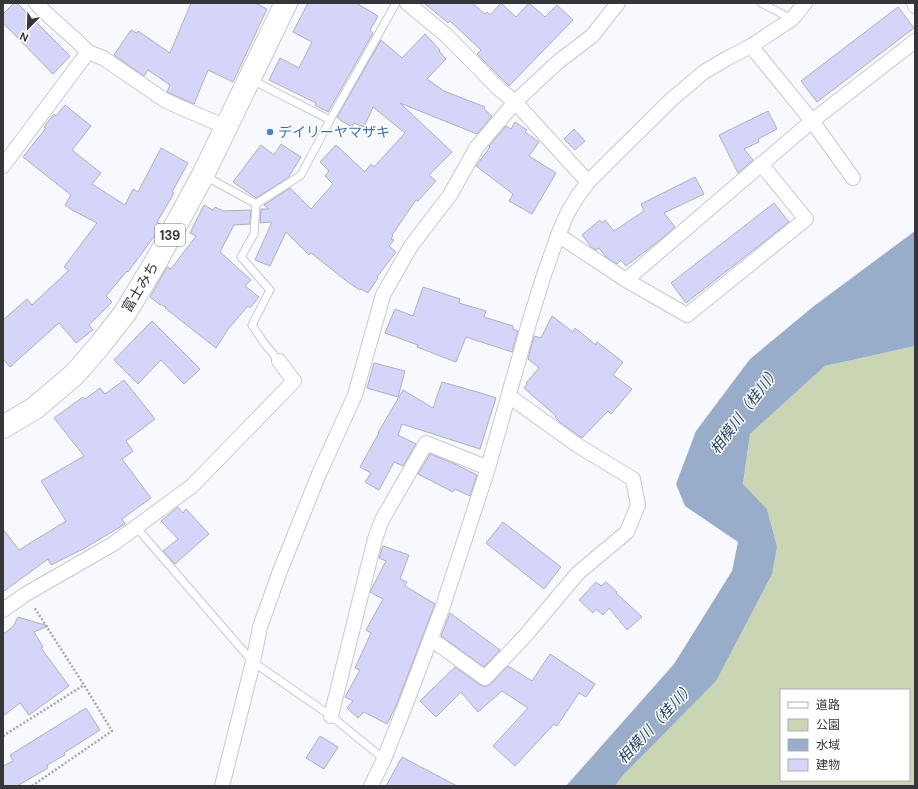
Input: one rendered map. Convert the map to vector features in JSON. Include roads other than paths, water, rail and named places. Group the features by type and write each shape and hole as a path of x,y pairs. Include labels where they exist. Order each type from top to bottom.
{"highway":[{"name":"富士みち","path":"3,427 35,408 76,374 125,313 158,258 203,175 286,3"}],"street":[{"path":"36,3 88,52 103,58 166,101 226,127"},
{"path":"407,3 446,35 498,88 515,102 588,182"},
{"path":"222,786 253,662 260,627 280,571 319,474 355,396 383,295 410,246 450,195 477,147 515,102 559,61 592,36 618,3"},
{"path":"371,786 384,759 443,606 488,468 538,293 558,235 567,214 588,182 672,99 704,72 751,46 792,19 805,3"},
{"path":"626,280 812,121 915,41"},
{"path":"751,46 812,121 853,178"},
{"path":"3,166 88,52"},
{"path":"558,235 626,280 687,315 806,219 761,164"},
{"path":"3,610 26,594 113,544 192,486 294,381 280,361"},
{"path":"431,639 485,678 526,636 578,573 627,532 638,505 633,479 577,446 508,396"},
{"path":"331,716 374,539 382,520 426,443 488,468"}],"lane":[{"path":"256,204 301,175 330,120 396,3"},
{"path":"761,3 792,19"},
{"path":"250,79 330,120"},
{"path":"203,175 256,204"},
{"path":"256,204 254,234 241,257 270,290 252,325 264,343 280,361"},
{"path":"136,527 253,662 331,716 384,759"}],"water":[{"name":"相模川（桂川）","path":"915,231 915,346 825,366 750,434 743,484 767,509 777,546 772,574 716,681 625,773 615,786 566,786 674,664 732,571 738,542 685,506 676,484 696,431 750,359 814,306"}],"place":[{"name":"デイリーヤマザキ","path":"270,132"}]}
